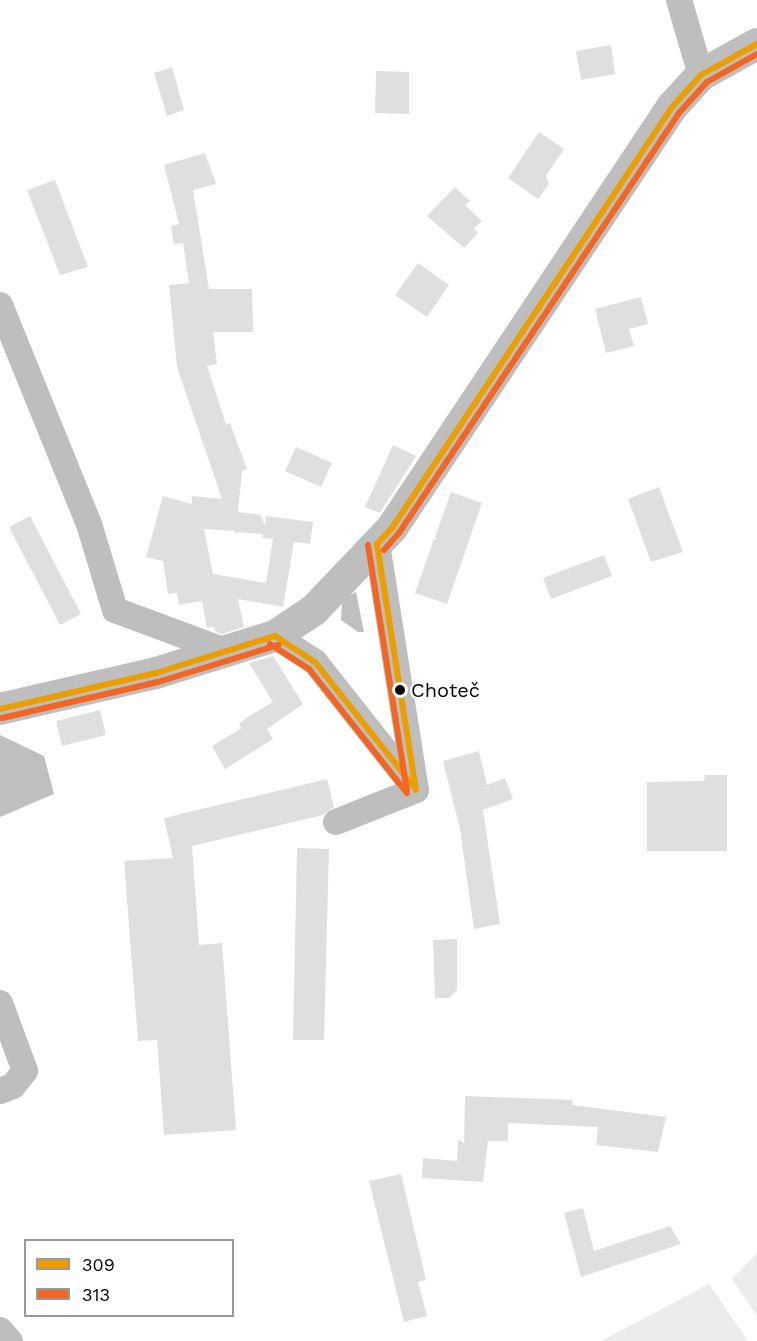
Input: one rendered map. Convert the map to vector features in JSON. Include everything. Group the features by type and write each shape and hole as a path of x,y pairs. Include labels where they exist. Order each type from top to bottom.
{"street":[{"path":"679,0 701,75"},
{"path":"0,709 156,673 274,636 314,610 398,518 672,107 701,75 757,44"},
{"path":"0,306 89,524 115,610 225,651"},
{"path":"377,543 416,790"},
{"path":"274,636 315,662 416,790"},
{"path":"336,822 416,790"},
{"path":"0,1003 25,1071 13,1086 0,1091"},
{"path":"0,1330 10,1341"}],"shaded area":[{"path":"356,592 364,632 358,632 341,620 342,604 347,597"},
{"path":"0,735 44,756 54,794 0,817"},
{"path":"757,1253 757,1316 732,1279"},
{"path":"709,1284 748,1341 601,1341"}],"building":[{"path":"611,45 615,74 581,80 576,51"},
{"path":"172,67 184,110 167,116 154,73"},
{"path":"376,71 409,72 409,114 375,113"},
{"path":"539,132 564,149 546,176 549,184 538,199 508,178"},
{"path":"205,153 216,184 193,190 209,289 252,289 253,332 213,332 217,364 207,366 226,424 230,423 247,469 242,471 238,512 261,515 265,526 266,516 313,522 310,544 294,542 283,607 238,599 244,627 222,634 215,631 214,627 207,628 202,601 179,605 177,593 168,594 163,561 146,557 163,496 192,504 192,496 222,499 177,367 169,285 189,283 183,243 174,244 171,226 179,224 164,165","holes":["204,529 235,531 236,536 237,532 263,534 263,538 273,539 266,583 213,574"]},
{"path":"55,180 88,267 60,275 27,190"},
{"path":"455,187 470,201 465,205 482,221 474,229 478,233 464,248 427,216"},
{"path":"418,263 449,285 427,317 395,295"},
{"path":"641,297 648,324 629,329 634,346 606,353 595,309"},
{"path":"393,445 416,456 380,513 365,507"},
{"path":"296,447 332,463 321,487 285,471"},
{"path":"659,487 683,552 651,562 628,499"},
{"path":"451,492 482,503 447,604 415,593 434,539 437,540 435,537"},
{"path":"30,516 81,614 60,625 9,527"},
{"path":"604,555 612,576 551,599 543,578"},
{"path":"273,656 303,704 267,729 273,739 225,769 212,746 242,728 239,724 246,718 273,702 249,663"},
{"path":"100,710 106,735 62,746 56,721"},
{"path":"479,751 487,785 505,778 513,799 483,810 500,924 474,929 460,829 443,761"},
{"path":"705,775 727,775 727,851 647,851 647,782 704,781"},
{"path":"327,779 334,807 323,815 192,846 199,945 222,943 236,1130 164,1135 157,1040 138,1041 124,861 173,858 164,818"},
{"path":"297,848 329,849 324,1040 293,1040"},
{"path":"457,939 457,990 449,998 435,998 433,940"},
{"path":"465,1096 573,1100 572,1105 666,1117 658,1152 596,1145 598,1127 508,1123 508,1141 488,1141 483,1182 422,1178 423,1158 457,1161 458,1140 464,1143"},
{"path":"401,1174 426,1280 418,1282 427,1316 404,1322 369,1181"},
{"path":"583,1208 594,1251 670,1226 681,1244 581,1277 564,1213"}],"transit line":[{"name":"309","path":"377,544 392,528 672,107 701,75 757,44"},
{"name":"313","path":"384,550 399,533 679,113 707,82 757,54"},
{"name":"309","path":"377,544 416,790"},
{"name":"313","path":"368,545 407,791"},
{"name":"309","path":"275,636 315,662 414,787"},
{"name":"309","path":"0,709 156,673 275,636"},
{"name":"313","path":"270,644 309,669 407,793"},
{"name":"313","path":"2,718 158,682 278,645"}],"place":[{"name":"Choteč","path":"400,690"}]}
